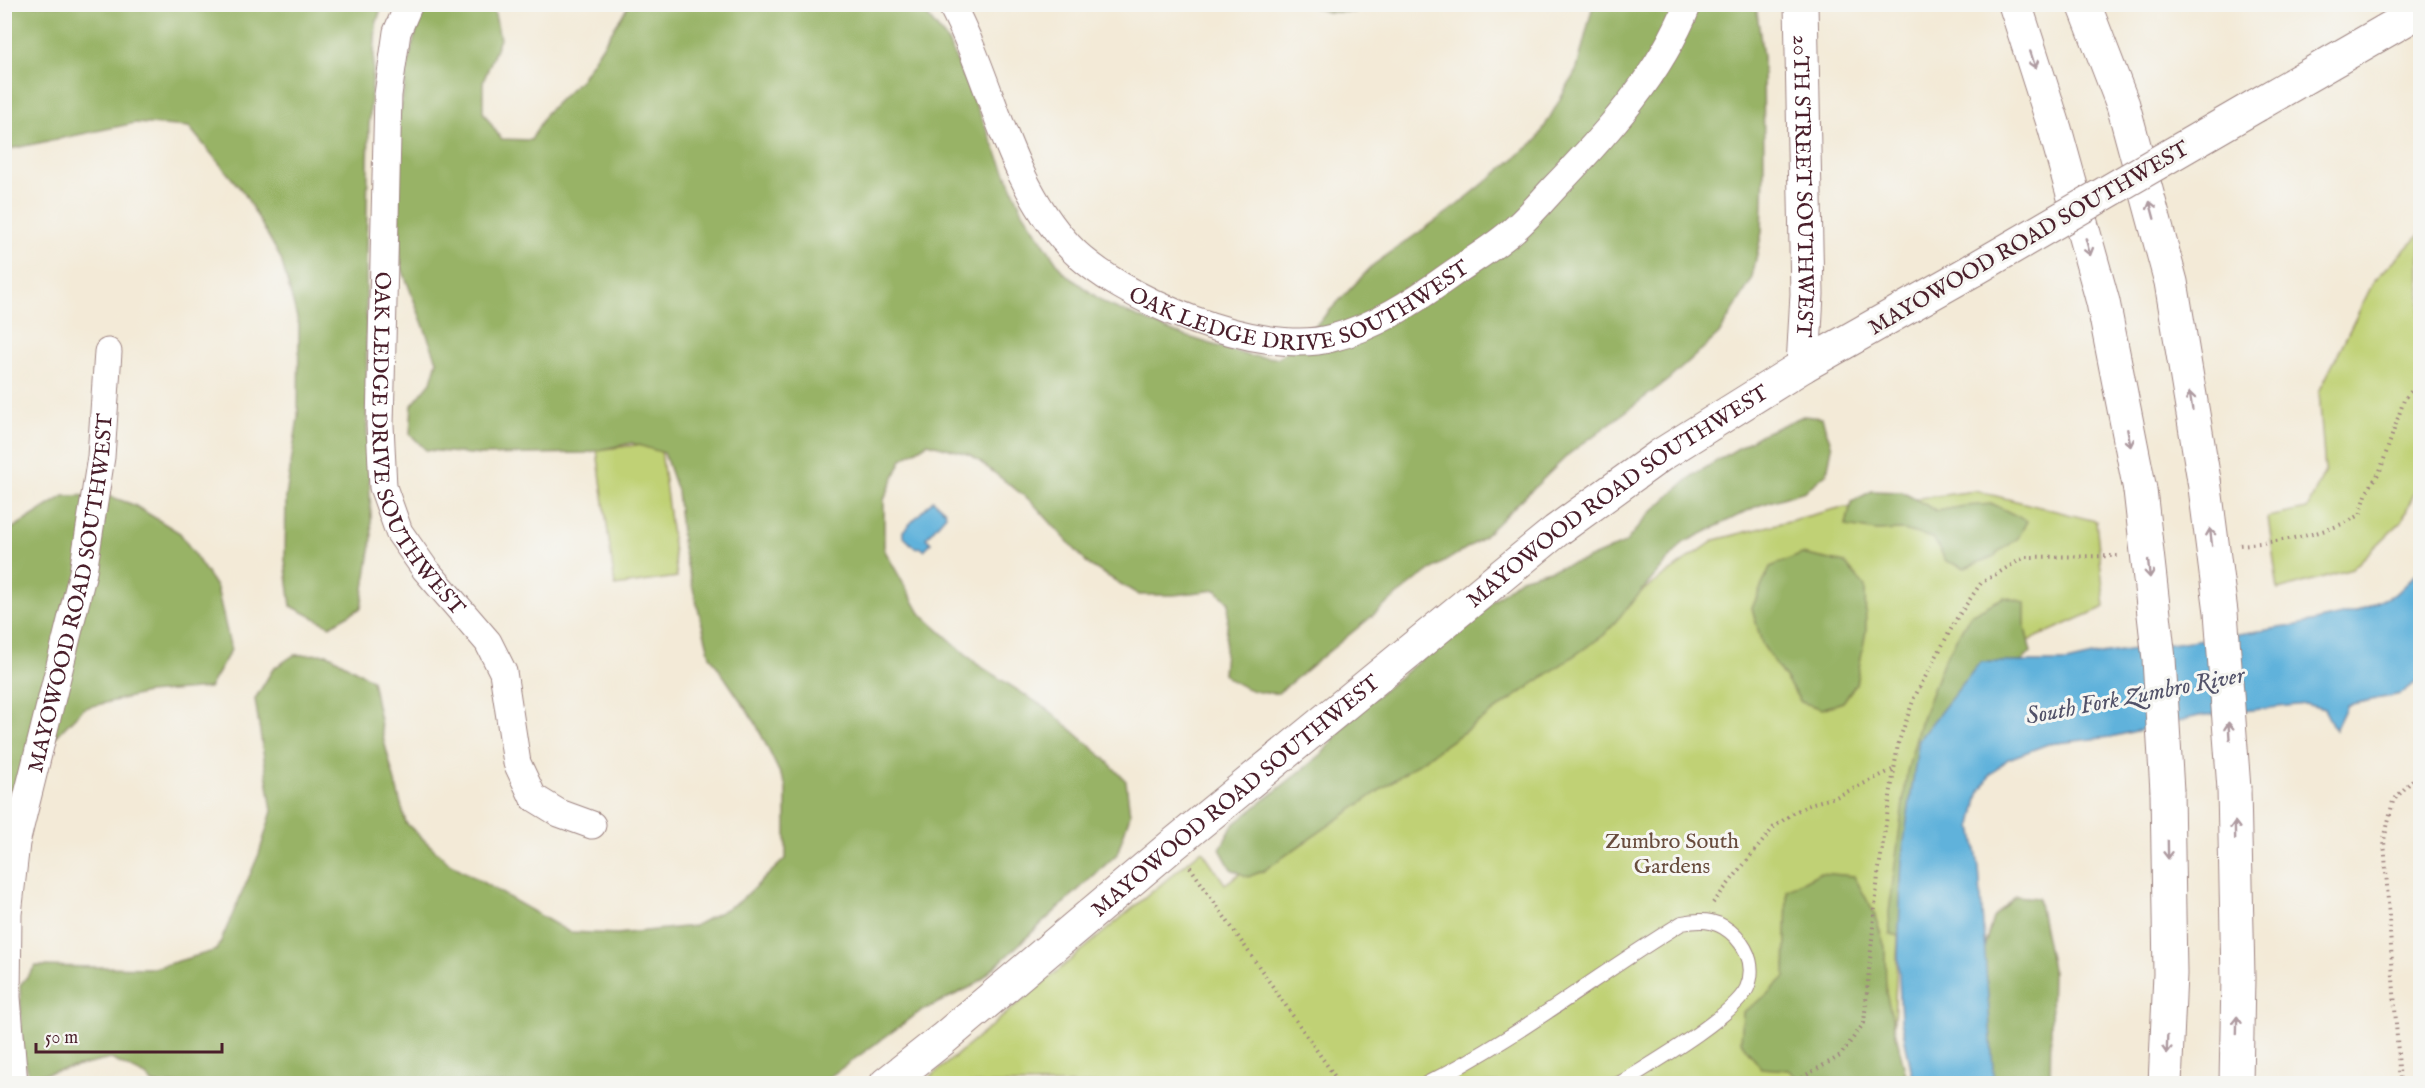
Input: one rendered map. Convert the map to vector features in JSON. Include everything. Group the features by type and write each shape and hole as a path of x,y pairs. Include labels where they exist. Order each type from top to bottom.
{"main road":[{"name":"20TH STREET SOUTHWEST","path":"1801,4 1807,294 1803,366"},
{"path":"2015,4 2055,129 2103,302 2139,490 2159,659 2167,792 2170,974 2165,1083"},
{"path":"2084,4 2123,105 2171,282 2204,480 2220,612 2234,789 2238,978 2236,1083"},
{"name":"MAYOWOOD ROAD SOUTHWEST","path":"885,1083 943,1039 1174,843 1556,531 1661,455 1803,366 2421,11"}],"street":[{"name":"OAK LEDGE DRIVE SOUTHWEST","path":"409,4 397,32 388,95 380,425 383,487 399,532 425,569 488,642 503,672 518,763 533,797 559,813 591,825"},
{"name":"OAK LEDGE DRIVE SOUTHWEST","path":"951,4 966,32 1024,181 1043,216 1071,249 1105,276 1161,308 1212,326 1245,334 1266,339 1299,341 1329,339 1365,327 1420,297 1510,233 1589,152 1652,74 1678,31 1688,4"},
{"name":"MAYOWOOD ROAD SOUTHWEST","path":"14,1083 6,997 8,914 16,843 83,572 102,457 108,352"}],"lane":[{"path":"1426,1083 1454,1070 1554,1010 1682,923 1702,919 1716,922 1729,930 1749,956 1751,971 1747,988 1737,1001 1710,1024 1666,1055 1619,1083"}],"path":[{"path":"1702,919 1774,827 1793,813 1813,803 1836,797 1893,770 1878,875 1864,1023 1840,1056 1785,1083"},
{"path":"2400,1083 2384,840 2393,801 2421,772"},
{"path":"1174,843 1340,1083"}],"green space":[{"path":"5,5 382,5 376,25 369,127 366,254 367,429 372,538 361,608 330,626 291,606 285,560 286,497 298,417 299,325 281,259 244,193 189,127 135,123 5,150"},
{"path":"423,5 493,5 500,39 483,82 483,112 501,139 531,140 546,113 581,79 629,5 919,5 948,42 1023,212 1063,272 1106,304 1176,333 1249,356 1278,358 1318,323 1373,265 1455,207 1537,140 1577,69 1593,5 1756,5 1763,57 1762,232 1751,281 1719,334 1668,380 1569,454 1480,540 1421,576 1278,693 1263,693 1249,689 1223,674 1229,603 1216,590 1174,595 1139,595 1089,565 1032,502 971,455 928,443 902,459 884,500 884,549 920,613 978,665 1049,710 1104,758 1126,781 1130,815 1117,854 975,985 921,1011 821,1083 153,1084 146,1076 111,1059 29,1077 22,1047 20,985 36,966 154,968 217,950 259,854 272,811 255,699 273,669 294,655 328,654 372,680 384,741 406,823 449,863 569,932 617,934 694,926 739,902 786,858 786,786 755,722 710,656 683,549 677,491 664,453 632,443 585,453 481,455 426,450 410,434 412,405 431,382 437,361 401,266 398,212 399,117 410,55"},
{"path":"1307,5 1361,5 1355,12 1327,12"},
{"path":"2420,234 2420,478 2402,521 2352,569 2278,590 2268,517 2307,509 2325,471 2319,392 2374,281"},
{"path":"1803,416 1822,418 1832,447 1827,473 1805,491 1757,506 1683,543 1604,635 1263,871 1248,877 1231,869 1220,849 1233,825 1322,754 1352,716 1521,578 1585,560 1625,543 1648,515 1693,475 1760,435"},
{"path":"660,442 677,577 615,586 597,450"},
{"path":"1872,491 1902,492 1937,511 1993,504 2027,521 2018,538 1994,556 1965,568 1946,561 1933,538 1903,530 1876,531 1846,526 1851,502"},
{"name":"Zumbro South Gardens","path":"1976,491 2096,521 2105,607 1980,662 1902,856 1891,1083 922,1084 1202,850 1225,884 1715,540 1839,508"},
{"path":"106,495 134,505 180,533 217,588 231,650 209,688 147,693 84,708 21,772 5,854 5,533 64,496"},
{"path":"1802,554 1845,563 1865,587 1866,631 1856,684 1843,702 1822,709 1801,702 1762,644 1752,608 1770,567"},
{"path":"2004,597 2025,602 2025,628 2031,652 2003,681 1907,938 1890,934 1889,912 1907,772 1919,726 1944,660 1970,615"},
{"path":"1819,873 1854,876 1874,913 1885,947 1886,993 1908,1083 1805,1083 1788,1070 1761,1068 1741,1042 1743,1012 1764,997 1785,977 1787,890"},
{"path":"2016,896 2038,898 2052,969 2050,1083 1982,1083 1977,971 1993,918"}],"water":[{"path":"933,500 945,511 946,515 926,538 931,543 924,550 920,547 915,548 903,536 903,531"},
{"name":"South Fork Zumbro River","path":"2420,570 2420,679 2401,694 2347,705 2335,730 2324,709 2305,704 2199,716 2111,737 2048,744 2008,759 1990,775 1979,794 1972,825 1979,868 1994,1083 1914,1084 1901,1020 1898,955 1902,856 1919,739 1980,662 2066,662 2101,654 2293,626 2355,612 2395,594"}]}
